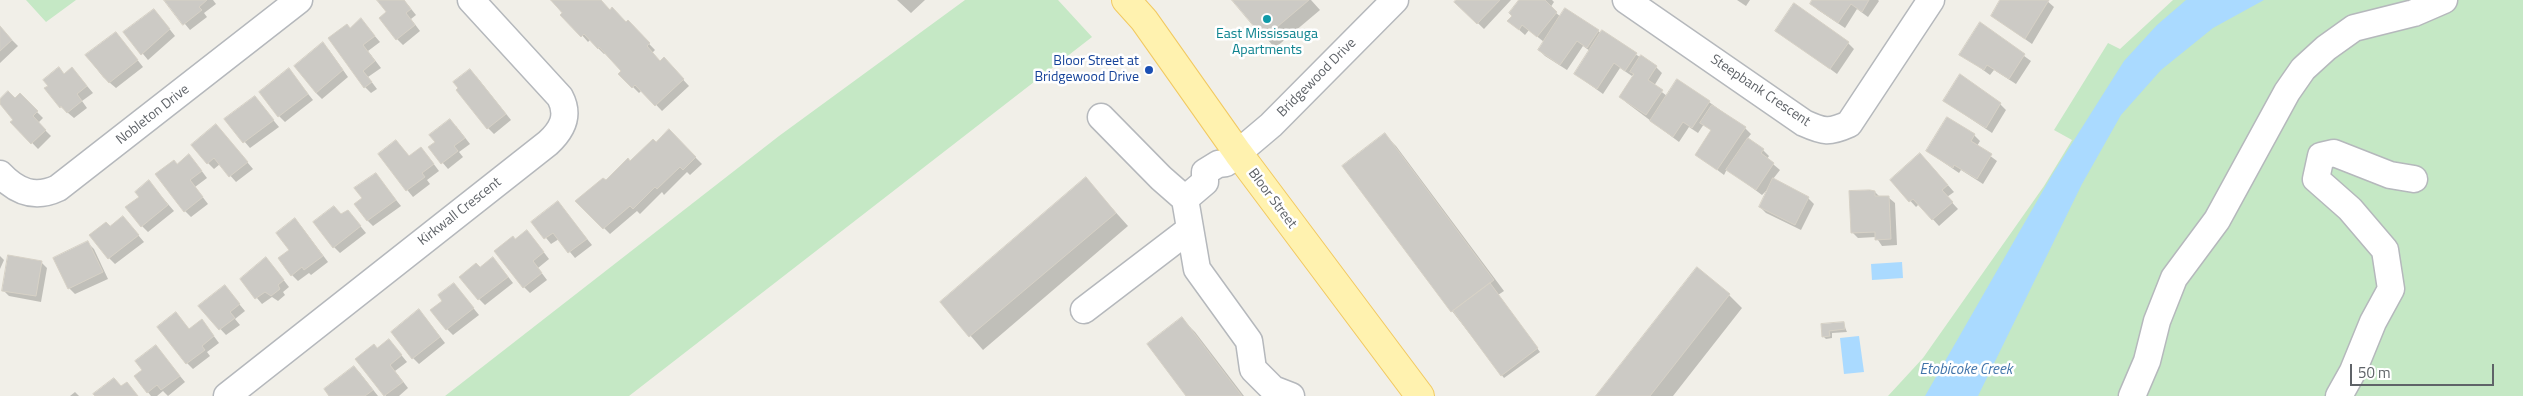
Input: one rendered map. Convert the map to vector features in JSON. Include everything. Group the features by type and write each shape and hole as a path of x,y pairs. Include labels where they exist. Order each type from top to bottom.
{"main road":[{"name":"Bloor Street","path":"1126,0 1144,20 1232,158 1420,396"}],"street":[{"name":"Nobleton Drive","path":"0,174 15,188 27,193 46,193 58,188 299,0"},
{"name":"Kirkwall Crescent","path":"227,396 540,149 561,128 565,116 560,97 471,0"},
{"name":"Bridgewood Drive","path":"1185,199 1205,182 1205,172 1232,158 1271,125 1395,0"},
{"name":"Steepbank Crescent","path":"1626,0 1804,123 1820,130 1833,131 1849,124 1930,0"},
{"path":"2132,396 2147,361 2157,321 2174,278 2217,220 2287,92 2303,69 2326,48 2354,28 2414,13 2444,0"},
{"path":"1101,117 1161,178 1185,199 1197,270 1249,341 1253,369 1273,389 1291,396"},
{"path":"2339,396 2353,371 2372,322 2391,289 2385,250 2350,209 2316,179 2321,156 2334,153 2390,175 2414,179"},
{"path":"1084,310 1190,229"}],"green space":[{"path":"26,0 76,0 46,22"},
{"path":"965,0 1058,0 1092,37 629,396 445,396 779,136"},
{"path":"2173,0 2523,0 2523,396 1888,396 1923,358 2044,186 2072,140 2054,130 2108,43 2120,49"}],"water":[{"name":"Etobicoke Creek","path":"2186,0 2264,0 2213,28 2161,70 2121,115 2082,184 1978,396 1925,396 2052,175 2124,61 2157,25"},
{"path":"1902,262 1903,278 1872,280 1871,264"},
{"path":"1859,336 1864,372 1844,374 1840,338"}],"building":[{"path":"164,0 207,0 199,7 202,10 183,25"},
{"path":"377,0 404,0 411,9 406,13 415,25 396,40 379,18 386,12"},
{"path":"551,0 601,0 610,10 612,7 626,22 628,20 650,43 647,46 660,61 664,57 684,79 655,106 635,85 632,88 618,74 621,71 599,47 598,49 584,34 581,37 560,15 562,13"},
{"name":"East Mississauga Apartments","path":"1232,0 1309,0 1264,38"},
{"path":"1456,0 1500,0 1477,24 1454,2"},
{"path":"1519,0 1545,0 1557,12 1537,37 1522,25 1519,30 1507,21 1512,16 1509,13"},
{"path":"1812,0 1869,0 1862,12 1851,4 1838,23 1810,4"},
{"path":"2000,0 2049,0 2025,39 1991,16"},
{"path":"1794,3 1849,42 1830,69 1775,31"},
{"path":"1565,8 1599,30 1587,48 1577,41 1560,65 1538,50"},
{"path":"154,9 170,29 141,55 123,32"},
{"path":"361,18 375,36 363,45 375,61 363,71 372,82 364,88 328,38 347,24 350,28"},
{"path":"1980,22 2025,54 2009,79 1987,65 1984,70 1959,55"},
{"path":"0,26 12,40 0,51"},
{"path":"1602,30 1637,53 1625,71 1614,63 1597,89 1574,74"},
{"path":"116,32 138,60 109,83 85,55"},
{"path":"323,42 343,70 316,93 294,66"},
{"path":"1641,55 1657,66 1648,80 1663,90 1646,115 1619,97 1634,74 1630,72"},
{"path":"59,67 64,74 72,67 87,86 77,94 82,101 67,113 61,106 60,108 44,88 48,86 43,80"},
{"path":"289,68 308,94 278,117 259,92"},
{"path":"470,69 506,114 487,129 456,90 458,88 453,82"},
{"path":"1960,74 2001,103 1986,128 1943,101"},
{"path":"1677,79 1710,101 1692,128 1683,122 1673,137 1650,121"},
{"path":"8,91 15,98 20,93 38,111 33,116 46,130 31,144 10,122 13,120 0,104 0,99"},
{"path":"255,96 274,120 243,143 224,119"},
{"path":"1712,105 1746,127 1717,170 1695,155 1711,130 1700,123"},
{"path":"1947,117 1975,134 1971,141 1992,154 1977,179 1954,165 1953,168 1926,151"},
{"path":"450,119 465,138 454,146 458,151 441,164 428,147 435,142 429,135"},
{"path":"216,124 248,162 229,177 214,158 207,164 191,145"},
{"path":"669,129 696,157 683,170 680,167 657,189 655,187 633,209 630,206 603,229 575,201 603,178 606,180 628,158 630,161 653,139 656,142"},
{"path":"1385,133 1494,280 1451,312 1342,166"},
{"path":"1748,138 1764,149 1761,153 1774,163 1756,190 1726,170"},
{"path":"396,140 409,156 421,147 434,164 422,173 425,177 406,191 378,154"},
{"path":"1920,153 1948,185 1942,190 1953,202 1932,220 1913,199 1909,202 1890,180"},
{"path":"189,154 202,171 190,180 203,197 184,212 155,174 174,160 177,164"},
{"path":"376,173 396,200 367,221 354,204 362,198 354,188"},
{"path":"1086,177 1116,213 969,337 940,302"},
{"path":"1773,178 1809,197 1795,225 1759,207"},
{"path":"149,180 168,205 141,227 125,207 139,197 135,192"},
{"path":"1849,191 1875,191 1875,196 1889,196 1891,239 1875,240 1875,232 1851,233"},
{"path":"558,201 587,239 568,253 553,233 544,239 531,222"},
{"path":"334,206 341,214 348,210 361,226 333,248 313,222"},
{"path":"123,216 139,235 108,259 89,235 106,222 110,226"},
{"path":"295,218 323,256 304,270 302,267 291,276 278,258 289,250 276,233"},
{"path":"527,230 544,252 533,261 542,273 523,288 494,251 513,236 515,239"},
{"path":"88,241 103,272 68,289 53,258"},
{"path":"8,255 42,261 36,296 2,291"},
{"path":"266,257 284,280 278,285 280,289 271,296 265,292 255,299 240,279"},
{"path":"493,257 508,277 478,300 459,277 476,263 480,267"},
{"path":"1697,267 1730,294 1650,396 1596,396"},
{"path":"454,283 474,308 446,330 430,310 442,301 438,295"},
{"path":"1490,283 1538,348 1501,376 1453,311"},
{"path":"225,285 240,304 230,312 235,318 219,330 198,306"},
{"path":"419,309 440,337 412,359 391,332"},
{"path":"176,312 189,329 202,319 214,336 202,346 205,350 186,364 157,327"},
{"path":"1182,317 1242,396 1186,396 1147,344"},
{"path":"1844,322 1845,329 1829,331 1830,336 1822,337 1821,324"},
{"path":"389,339 402,355 390,365 403,382 384,396 355,359 374,344 377,348"},
{"path":"156,345 180,376 161,390 157,385 147,393 134,376 142,370 135,361"},
{"path":"354,366 373,390 365,396 329,396 324,389"},
{"path":"114,378 121,386 127,382 138,396 95,396 93,394"}],"place":[{"name":"East Mississauga Apartments","path":"1267,19"},
{"name":"Bloor Street at Bridgewood Drive","path":"1149,70"}]}
